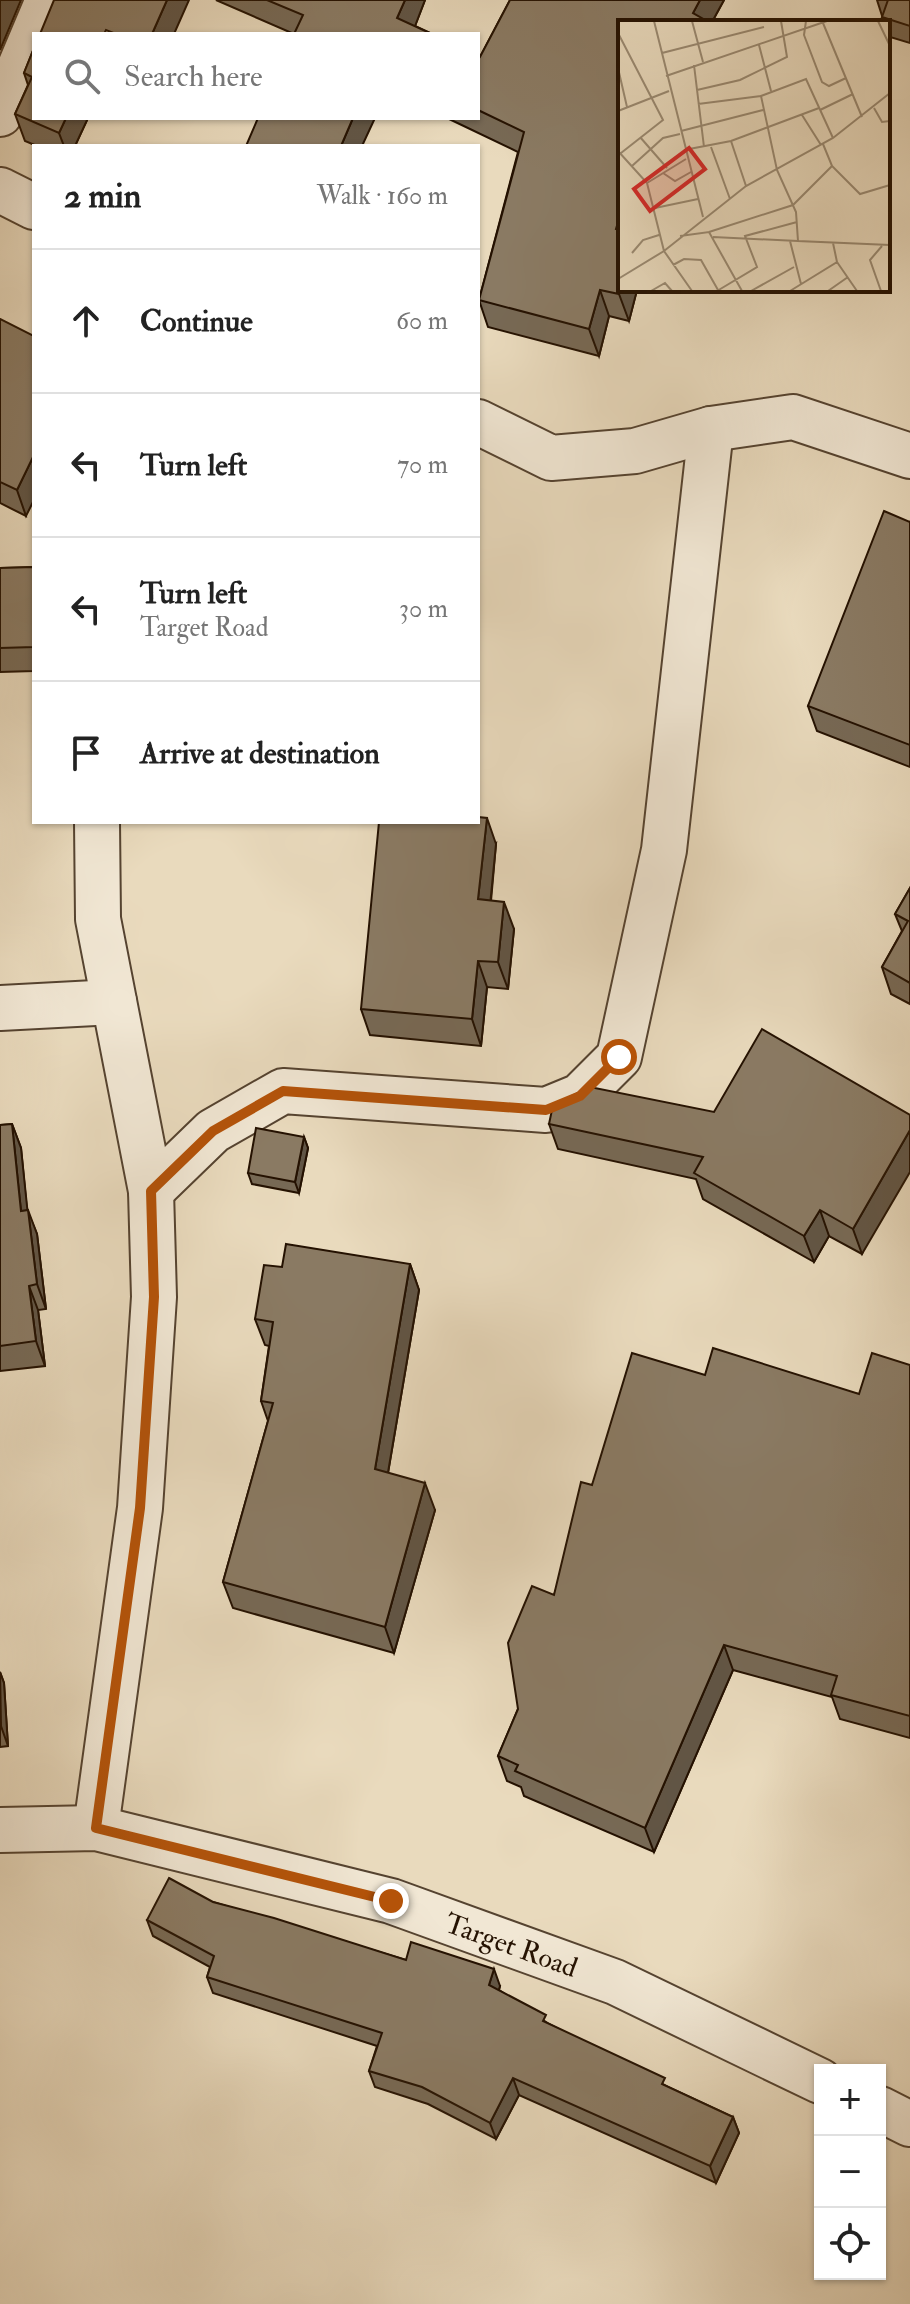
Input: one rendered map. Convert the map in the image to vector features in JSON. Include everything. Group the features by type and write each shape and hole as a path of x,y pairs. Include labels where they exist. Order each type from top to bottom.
{"street":[{"path":"35,32 48,0"},
{"path":"0,114 32,38"},
{"path":"0,190 32,206"},
{"path":"480,423 551,458 635,451 711,429 793,417 910,456"},
{"path":"151,1191 213,1131 283,1091 546,1110 580,1096 619,1057 664,850 711,429"},
{"path":"96,1828 140,1508 154,1297 151,1191 98,919 97,824"},
{"path":"0,1008 114,1002"},
{"name":"Target Road","path":"0,1830 96,1828 391,1901 615,1982 814,2078"},
{"path":"886,2112 910,2124"}],"building":[{"path":"54,0 167,0 153,32 41,32"},
{"path":"267,0 405,0 397,18 428,32 295,32 303,15"},
{"path":"510,0 700,0 693,13 705,20 618,20 616,229 620,292 619,294 600,290 589,329 480,300 524,132 480,111 480,57"},
{"path":"888,0 910,0 910,26 882,17"},
{"path":"32,53 32,77 24,73"},
{"path":"32,77 32,120 65,120 59,133 15,114"},
{"path":"257,120 352,120 342,144 247,144"},
{"path":"0,319 32,335 32,459 17,490 0,482"},
{"path":"884,511 910,522 910,745 808,706"},
{"path":"32,567 32,647 0,648 0,568"},
{"path":"480,817 487,818 478,899 504,902 498,962 478,961 472,1019 361,1009 379,824 480,824"},
{"path":"910,888 910,983 882,967 908,921 895,914"},
{"path":"762,1029 910,1115 910,1130 853,1229 820,1210 804,1236 694,1173 703,1157 549,1124 553,1105 590,1087 714,1112"},
{"path":"12,1124 21,1211 28,1210 37,1284 29,1286 36,1341 0,1346 0,1125"},
{"path":"256,1128 304,1137 295,1182 248,1173"},
{"path":"286,1244 410,1264 375,1469 425,1483 385,1627 223,1582 273,1403 261,1401 273,1322 255,1319 264,1265 282,1267"},
{"path":"713,1348 859,1394 872,1353 910,1365 910,1716 831,1695 837,1676 724,1645 645,1828 515,1771 518,1765 498,1756 518,1709 508,1643 532,1586 554,1595 581,1482 592,1485 632,1353 705,1375"},
{"path":"169,1878 213,1902 406,1960 411,1942 494,1969 489,1985 546,2015 543,2021 665,2078 662,2084 733,2117 710,2166 513,2078 490,2123 422,2087 369,2071 382,2033 207,1977 214,1956 147,1920"}],"route":[{"path":"391,1901 96,1828 140,1508 154,1297 151,1191 213,1131 283,1091 546,1110 580,1096 619,1057"}]}
